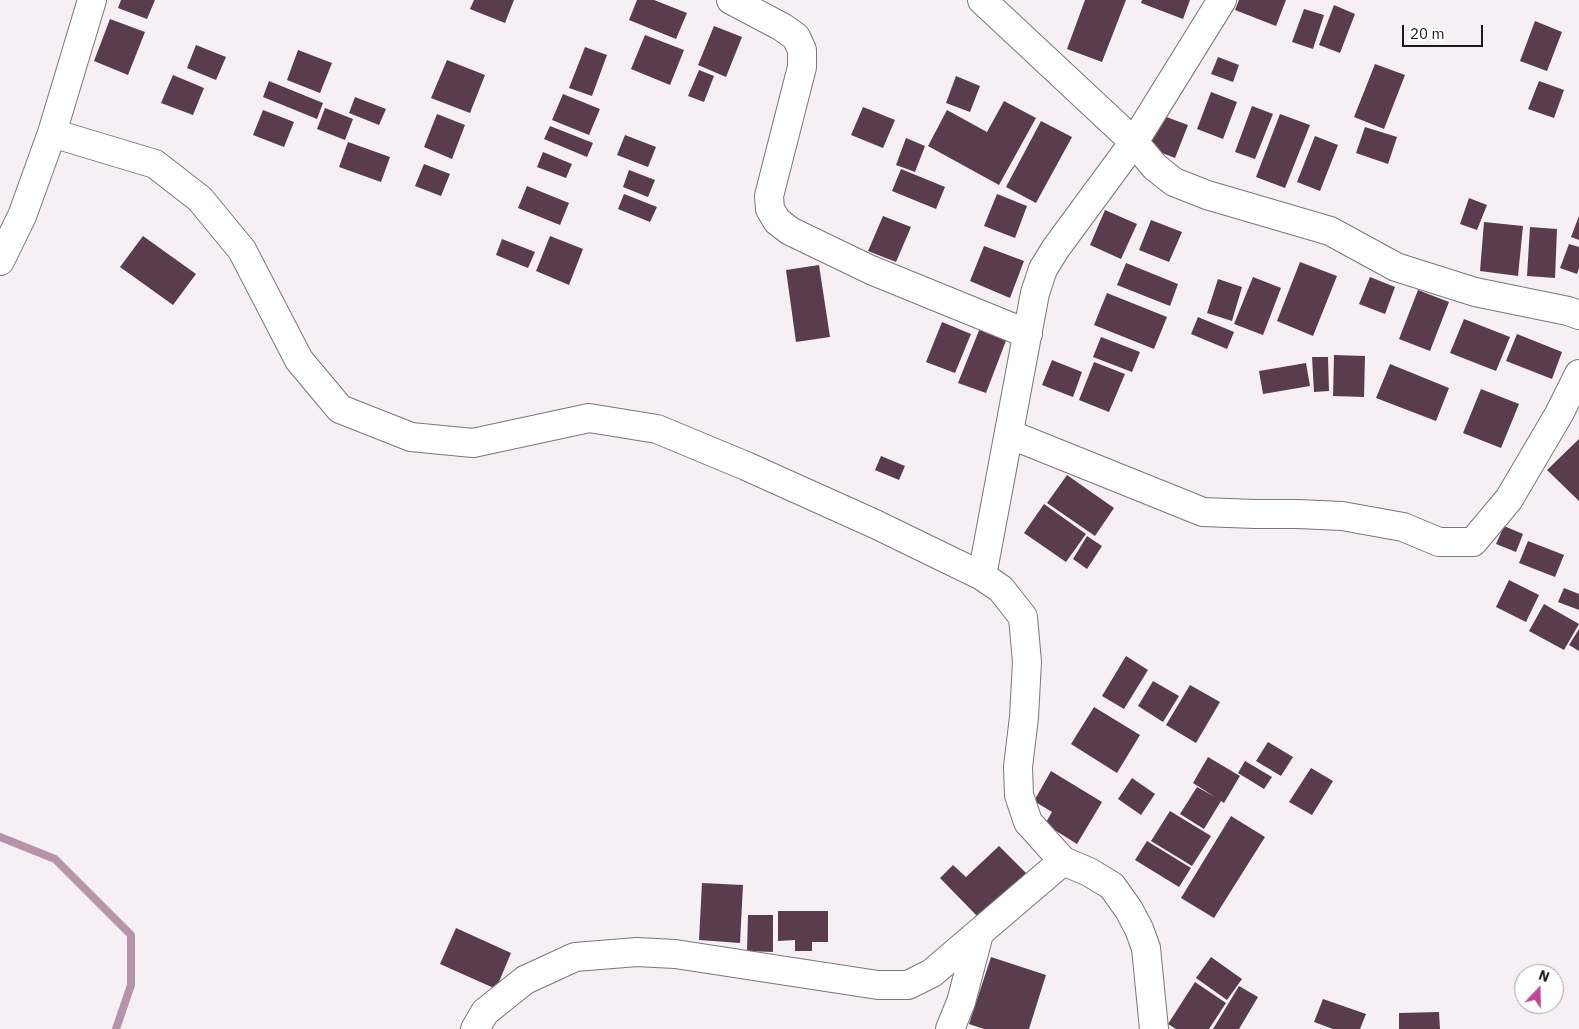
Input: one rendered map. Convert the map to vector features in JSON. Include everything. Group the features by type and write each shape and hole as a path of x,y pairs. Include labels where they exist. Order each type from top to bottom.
{"street":[{"path":"0,261 22,216 52,133 92,0"},
{"path":"982,0 1134,142 1155,167 1174,182 1199,192 1330,231 1396,267 1476,292 1575,307"},
{"path":"982,576 1035,293 1043,269 1056,248 1134,142 1222,0"},
{"path":"735,1 796,37 802,50 802,67 769,196 770,208 777,221 790,231 871,270 1028,334"},
{"path":"52,133 155,164 200,199 242,250 299,360 340,409 412,437 473,443 588,418 657,429 858,516 982,576 1001,589 1023,617 1027,662 1024,717 1018,768 1019,795 1028,822 1063,861 1089,872 1112,886 1129,910 1146,948 1154,1029"},
{"path":"1009,434 1204,512 1342,516 1403,527 1439,542 1473,542 1509,499 1559,414 1579,374"},
{"path":"475,1029 485,1012 525,980 575,957 637,952 675,954 878,985 908,984 932,974 1063,861"},
{"path":"950,1029 961,1002 979,934"}],"building":[{"path":"121,0 155,0 147,19 118,8"},
{"path":"474,0 514,0 505,23 470,9"},
{"path":"637,0 654,0 687,13 676,39 629,20"},
{"path":"1085,0 1126,0 1102,62 1067,49"},
{"path":"1142,0 1190,0 1183,19 1141,3"},
{"path":"1239,0 1286,0 1276,26 1235,10"},
{"path":"1334,5 1355,14 1340,53 1319,45"},
{"path":"1304,9 1324,15 1313,49 1292,42"},
{"path":"110,19 145,32 128,75 94,61"},
{"path":"1535,21 1562,32 1547,71 1520,61"},
{"path":"714,26 742,37 726,77 698,65"},
{"path":"645,35 684,50 670,85 631,69"},
{"path":"196,45 226,57 216,80 187,68"},
{"path":"585,47 607,55 592,96 569,88"},
{"path":"298,50 332,63 320,93 287,80"},
{"path":"1218,57 1239,65 1233,82 1211,74"},
{"path":"447,60 485,75 470,113 431,98"},
{"path":"1375,64 1405,75 1384,129 1354,117"},
{"path":"699,70 714,76 704,102 688,96"},
{"path":"173,75 204,88 193,115 161,103"},
{"path":"956,76 980,86 970,112 946,103"},
{"path":"269,81 323,103 317,119 263,97"},
{"path":"1539,81 1564,90 1554,118 1528,109"},
{"path":"1211,92 1237,102 1223,139 1197,129"},
{"path":"563,94 600,109 589,135 552,120"},
{"path":"355,97 386,109 379,125 349,113"},
{"path":"1004,101 1036,118 999,185 928,146 947,110 987,132"},
{"path":"1252,106 1273,114 1255,159 1235,152"},
{"path":"863,107 895,120 883,148 851,135"},
{"path":"325,108 353,119 345,140 317,129"},
{"path":"263,110 294,122 284,147 253,135"},
{"path":"437,114 465,125 452,159 424,147"},
{"path":"1280,114 1310,125 1285,188 1256,177"},
{"path":"1161,115 1188,125 1175,158 1149,148"},
{"path":"1041,121 1072,137 1036,203 1006,187"},
{"path":"550,126 593,143 587,157 544,139"},
{"path":"1365,127 1397,137 1388,164 1356,153"},
{"path":"625,135 656,147 648,167 617,155"},
{"path":"1315,136 1338,145 1320,191 1297,182"},
{"path":"906,138 925,146 915,172 896,165"},
{"path":"348,142 390,157 381,182 339,167"},
{"path":"543,152 572,164 566,178 537,167"},
{"path":"424,164 450,174 441,196 415,186"},
{"path":"901,169 945,187 936,209 892,191"},
{"path":"629,170 655,180 648,197 623,187"},
{"path":"527,186 569,203 560,225 518,208"},
{"path":"624,194 657,207 650,222 618,209"},
{"path":"997,194 1027,206 1015,238 984,226"},
{"path":"1469,198 1487,205 1477,230 1460,224"},
{"path":"1105,210 1137,224 1121,259 1090,245"},
{"path":"883,216 911,227 896,262 868,251"},
{"path":"1579,216 1579,240 1571,237"},
{"path":"1151,220 1182,232 1169,262 1139,250"},
{"path":"1484,222 1523,226 1518,276 1480,271"},
{"path":"1530,227 1557,229 1555,278 1527,276"},
{"path":"143,236 196,274 173,305 120,267"},
{"path":"550,236 583,249 569,285 536,271"},
{"path":"502,239 535,252 528,268 496,255"},
{"path":"1569,244 1579,247 1579,268 1577,274 1560,268"},
{"path":"984,246 1024,261 1010,298 970,281"},
{"path":"1300,262 1337,276 1313,336 1277,321"},
{"path":"1126,263 1178,284 1170,306 1117,285"},
{"path":"819,265 830,337 796,342 786,270"},
{"path":"1253,277 1281,288 1263,335 1234,324"},
{"path":"1370,277 1395,287 1385,314 1359,304"},
{"path":"1218,279 1242,287 1232,321 1207,313"},
{"path":"1418,290 1449,302 1430,351 1399,339"},
{"path":"1107,293 1167,317 1154,349 1094,325"},
{"path":"1198,317 1234,332 1227,349 1191,334"},
{"path":"1464,319 1510,337 1496,371 1450,353"},
{"path":"942,322 971,334 955,373 926,362"},
{"path":"980,328 1007,338 986,393 958,383"},
{"path":"1517,334 1562,352 1552,379 1506,361"},
{"path":"1101,337 1140,352 1132,372 1093,357"},
{"path":"1334,355 1365,356 1364,397 1333,396"},
{"path":"1312,357 1328,357 1329,391 1314,392"},
{"path":"1052,360 1082,372 1073,397 1042,385"},
{"path":"1094,362 1125,374 1109,412 1079,400"},
{"path":"1306,363 1310,386 1263,394 1259,371"},
{"path":"1390,364 1449,388 1436,421 1376,398"},
{"path":"1481,389 1519,404 1501,448 1463,433"},
{"path":"1579,439 1579,501 1547,470"},
{"path":"881,456 905,466 899,480 875,470"},
{"path":"1067,475 1114,508 1095,536 1047,503"},
{"path":"1044,504 1086,534 1066,562 1024,533"},
{"path":"1504,526 1523,534 1516,552 1496,544"},
{"path":"1087,536 1102,546 1087,569 1073,559"},
{"path":"1528,541 1564,555 1555,577 1519,563"},
{"path":"1509,580 1539,595 1526,622 1496,607"},
{"path":"1564,588 1579,594 1579,610 1558,602"},
{"path":"1544,604 1579,624 1564,650 1529,631"},
{"path":"1579,629 1579,651 1569,645"},
{"path":"1126,656 1148,670 1124,709 1102,696"},
{"path":"1153,681 1179,696 1163,722 1138,706"},
{"path":"1190,685 1220,702 1196,743 1166,725"},
{"path":"1094,707 1140,735 1117,773 1071,744"},
{"path":"1268,742 1293,757 1281,776 1256,761"},
{"path":"1208,757 1240,776 1224,803 1221,801 1204,829 1180,814 1197,787 1215,797 1193,783"},
{"path":"1245,761 1272,777 1264,789 1238,773"},
{"path":"1311,768 1333,781 1312,815 1289,802"},
{"path":"1051,771 1102,802 1077,844 1045,824 1052,812 1034,801"},
{"path":"1132,778 1155,794 1141,815 1118,799"},
{"path":"1170,811 1211,836 1192,866 1151,841"},
{"path":"1231,816 1265,837 1214,918 1181,898"},
{"path":"1147,841 1191,868 1179,887 1135,860"},
{"path":"999,846 1026,873 979,918 940,878 953,865 966,877"},
{"path":"702,883 743,885 740,943 699,940"},
{"path":"778,911 828,911 828,942 812,942 812,951 795,951 795,940 778,941"},
{"path":"748,915 773,915 773,952 747,951"},
{"path":"456,928 511,953 496,989 440,964"},
{"path":"991,957 1046,975 1029,1029 984,1029 969,1024"},
{"path":"1211,957 1242,979 1227,1000 1196,978"},
{"path":"1195,982 1226,1003 1209,1029 1176,1029 1168,1024"},
{"path":"1239,986 1258,997 1239,1029 1213,1029"},
{"path":"1323,999 1366,1014 1360,1029 1333,1029 1314,1022"},
{"path":"1439,1012 1440,1029 1399,1029 1399,1013"}],"waterway":[{"path":"0,837 55,859 131,935 131,985 116,1029"}]}
